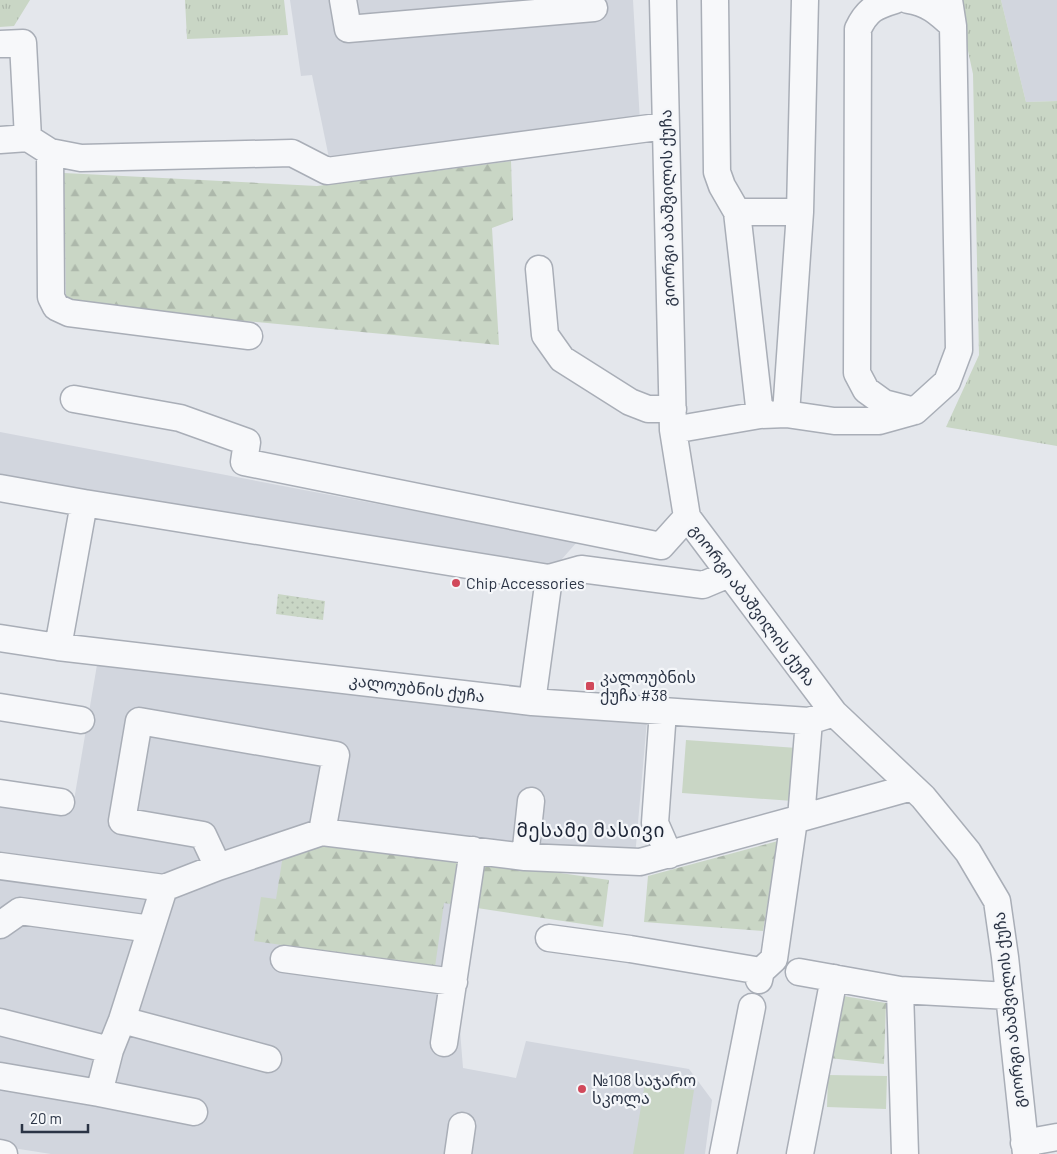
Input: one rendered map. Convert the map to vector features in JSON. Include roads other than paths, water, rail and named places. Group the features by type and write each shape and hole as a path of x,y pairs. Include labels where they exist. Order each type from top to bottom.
{"street":[{"path":"343,0 348,29 516,8 594,8"},
{"name":"გიორგი აბაშვილის ქუჩა","path":"663,0 673,420 687,517 834,713 923,797 968,852 997,901 1005,957 1024,1150 1057,1137"},
{"path":"715,0 717,172 722,186 737,212 760,415"},
{"path":"786,414 800,212 806,0"},
{"path":"895,0 876,6 864,16 858,29 856,374 866,390 884,403 915,412"},
{"path":"908,0 922,2 936,10 953,26"},
{"path":"539,269 545,335 562,359 630,402 673,420 786,414 834,421 879,421 915,412 947,382 960,350 953,26 949,0"},
{"path":"0,44 23,43 28,138"},
{"path":"0,140 28,138 50,152 81,158 292,153 327,171 665,126"},
{"path":"50,152 52,297 56,307 69,313 249,336"},
{"path":"737,212 800,212"},
{"path":"74,399 180,418 247,442 244,462 661,546 687,517"},
{"path":"0,488 549,578 581,569 703,585 729,574"},
{"path":"58,647 84,503"},
{"path":"532,702 549,578"},
{"name":"კალოუბნის ქუჩა","path":"0,638 58,647 532,702 809,721 834,713"},
{"path":"0,707 81,720"},
{"path":"663,711 655,823 669,854"},
{"path":"218,867 203,835 122,821 140,721 336,755 322,832"},
{"path":"548,938 630,949 760,976 774,959 797,819 809,721"},
{"path":"0,866 164,888 218,867 322,832 525,857 640,862 912,787"},
{"path":"0,793 62,802"},
{"path":"525,857 531,801"},
{"path":"444,1043 473,850"},
{"path":"99,1093 110,1050 122,1020 164,888"},
{"path":"0,925 20,911 151,929"},
{"path":"284,959 454,982"},
{"path":"799,972 900,990 1009,996"},
{"path":"800,1154 834,978"},
{"path":"900,990 905,1154"},
{"path":"723,1154 752,1007"},
{"path":"122,1020 268,1060"},
{"path":"0,1022 110,1050"},
{"path":"0,1076 194,1112"},
{"path":"458,1154 462,1126"},
{"path":"0,1153 4,1154"}],"place":[{"name":"Chip Accessories","path":"456,583"},
{"name":"კალოუბნის ქუჩა #38","path":"590,686"},
{"name":"№108 საჯარო სკოლა","path":"582,1089"}],"district":[{"name":"მესამე მასივი","path":"591,830"}]}
